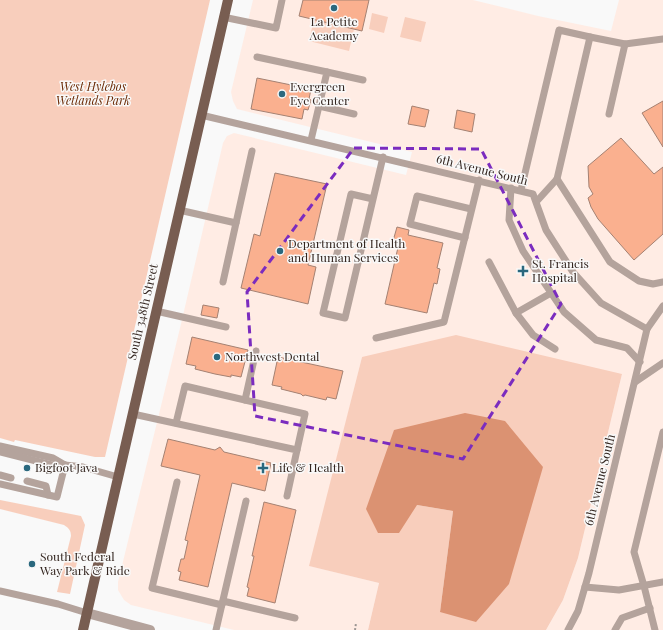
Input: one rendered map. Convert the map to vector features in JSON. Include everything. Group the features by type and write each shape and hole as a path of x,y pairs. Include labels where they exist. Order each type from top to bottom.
{"main road":[{"name":"South 348th Street","path":"82,630 228,0"}],"street":[{"path":"87,613 150,630"}],"lane":[{"path":"224,18 276,28 282,0"},
{"path":"521,190 559,30 626,44 663,40"},
{"path":"537,201 557,179 590,37"},
{"path":"609,114 626,44"},
{"path":"257,57 363,80"},
{"path":"311,140 327,72"},
{"path":"319,106 354,114"},
{"name":"6th Avenue South","path":"201,115 383,157 533,194 537,201 541,218 546,230 573,272 601,303 647,329 585,588 578,611 568,630"},
{"path":"223,282 252,150"},
{"path":"373,199 351,194 323,313 345,318 383,157"},
{"path":"557,179 610,262 639,281 653,284 663,282"},
{"path":"376,338 444,322 478,180"},
{"path":"511,188 509,220 523,251 564,312 596,340 627,348 640,362"},
{"path":"464,238 410,224 417,196 471,209"},
{"path":"179,210 236,223"},
{"path":"489,262 516,313 533,335 555,348"},
{"path":"516,313 551,293"},
{"path":"647,329 663,306"},
{"path":"156,311 226,327"},
{"path":"245,400 256,351"},
{"path":"635,382 663,363"},
{"path":"176,423 185,386 305,414 287,496"},
{"path":"133,414 297,450"},
{"path":"655,630 634,552 663,432"},
{"path":"0,446 53,458 65,465"},
{"path":"0,452 52,465 83,467 118,477"},
{"path":"0,484 57,497 65,465"},
{"path":"0,475 11,478"},
{"path":"27,481 46,486 48,494"},
{"path":"177,482 152,588 295,618"},
{"path":"216,630 246,500"},
{"path":"585,588 619,590 663,582"},
{"path":"0,591 58,604 87,613"},
{"path":"615,630 622,618 650,608"}],"path":[{"path":"355,630 356,623"}],"highlighted area":[{"path":"354,148 481,149 561,304 463,459 255,416 247,292"}],"shaded area":[{"path":"253,0 473,0 538,16 611,31 619,0 663,0 663,630 546,630 563,600 578,558 622,374 362,357 310,566 379,583 368,630 234,630 131,605 124,600 118,590 118,582 181,324 223,143 227,136 234,133 406,175 412,152 237,109 231,92"},
{"path":"465,413 505,421 543,467 509,584 476,622 440,612 453,511 417,505 399,533 378,533 366,509 394,430"}],"green space":[{"name":"West Hylebos Wetlands Park","path":"0,0 210,0 105,457 95,457 0,438"},
{"path":"372,13 388,17 384,33 369,29"},
{"path":"405,17 426,22 421,42 400,37"},
{"path":"314,19 354,29 349,51 309,41"},
{"path":"456,335 622,374 578,558 563,600 546,630 368,630 379,583 309,566 362,357","holes":["543,467 440,612 453,511 417,505"]},
{"path":"0,500 81,516 85,525 70,594 57,592 71,536 71,533 67,527 0,509"}],"building":[{"name":"La Petite Academy","path":"303,0 369,0 362,31 299,16"},
{"name":"Evergreen Eye Center","path":"257,78 311,89 309,99 311,100 308,110 304,109 302,119 251,109"},
{"path":"663,101 663,147 642,113"},
{"path":"412,106 429,110 425,127 408,124"},
{"path":"457,110 475,114 472,132 454,128"},
{"path":"621,138 654,174 663,167 663,234 634,260 598,219 588,198 593,194 589,187 588,166"},
{"name":"Department of Health and Human Services","path":"275,173 327,184 308,265 316,267 308,304 241,288 254,234 260,236"},
{"path":"397,227 409,230 408,235 443,243 437,268 440,269 437,284 434,283 427,313 385,304 399,243 393,241"},
{"path":"203,305 219,308 217,318 201,315"},
{"name":"Northwest Dental","path":"192,337 248,350 241,377 215,374 195,369 196,366 186,364"},
{"path":"278,357 343,371 336,399 327,397 326,400 305,395 303,396 301,394 281,389 282,387 272,385"},
{"path":"168,439 215,450 220,447 224,452 271,463 265,491 232,483 208,587 179,580 181,572 178,571 181,559 184,559 188,541 185,540 200,475 161,466"},
{"path":"264,502 296,510 275,603 247,596 249,588 247,587 254,556 252,556"}],"place":[{"name":"La Petite Academy","path":"334,8"},
{"name":"Evergreen Eye Center","path":"282,94"},
{"name":"Department of Health and Human Services","path":"280,251"},
{"name":"St. Francis Hospital","path":"523,271"},
{"name":"Northwest Dental","path":"217,357"},
{"name":"Bigfoot Java","path":"27,468"},
{"name":"Life & Health","path":"263,468"},
{"name":"South Federal Way Park & Ride","path":"32,564"}]}
